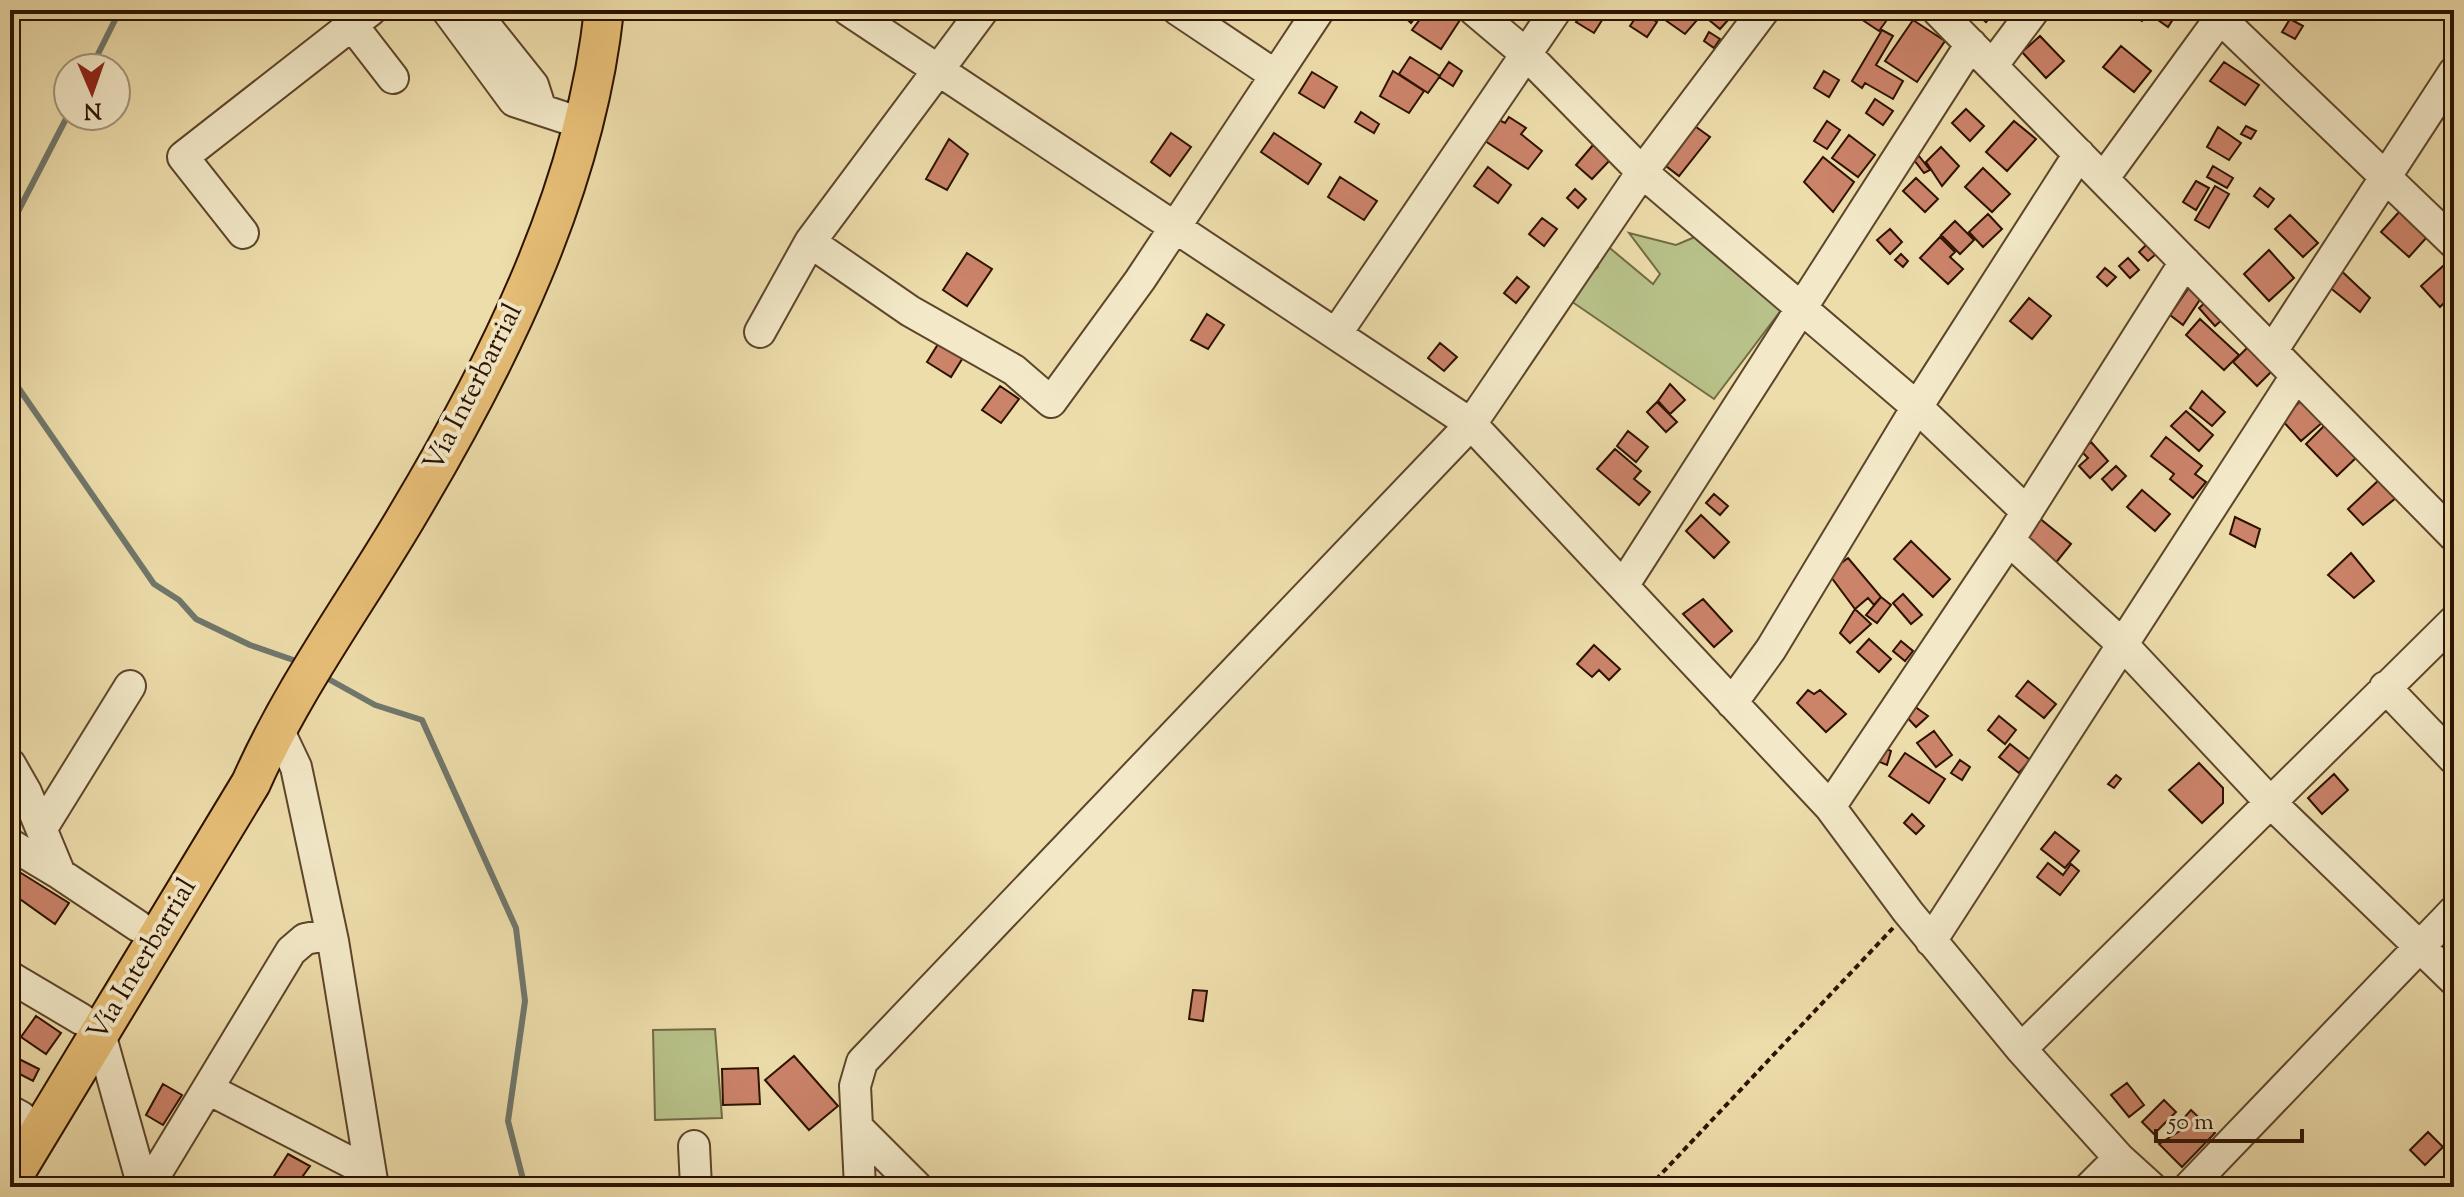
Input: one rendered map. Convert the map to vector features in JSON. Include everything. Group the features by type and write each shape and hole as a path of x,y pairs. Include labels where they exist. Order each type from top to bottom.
{"main road":[{"name":"Vía Interbarrial","path":"14,1121 90,1025 251,783 278,726 486,378 546,237 584,124 604,10"},
{"name":"Vía Interbarrial","path":"10,1181 138,926 233,773 278,726"}],"street":[{"path":"447,10 514,101 584,124"},
{"path":"473,10 533,85 541,110"},
{"path":"848,10 1471,424 1830,807 1908,912 2021,1049 2119,1158 2151,1187"},
{"path":"760,332 810,242 941,71 983,10"},
{"path":"1178,10 1275,75"},
{"path":"810,242 910,311 1014,370 1051,402 1140,280 1319,10"},
{"path":"1474,10 1526,54 1642,172 1917,407 2027,512"},
{"path":"1336,334 1556,10"},
{"path":"860,1187 855,1086 862,1062 1471,424 1642,172 1764,10"},
{"path":"1937,10 2454,536"},
{"path":"1992,66 2034,10"},
{"path":"2103,179 2223,14 2454,243"},
{"path":"243,233 183,157 362,18 393,78"},
{"path":"1623,586 1971,44"},
{"path":"2272,351 2454,72"},
{"path":"1732,703 1771,649 1917,407 2079,154"},
{"path":"1830,807 2009,540 2185,262"},
{"path":"1931,941 2296,376"},
{"path":"2009,540 2123,645 2271,803 2454,980"},
{"path":"2021,1049 2454,621"},
{"path":"42,828 130,686"},
{"path":"2385,687 2454,759"},
{"path":"278,726 296,767 331,934 370,1176"},
{"path":"10,764 42,828 60,874"},
{"path":"10,844 138,926"},
{"path":"2189,1187 2418,945 2454,911"},
{"path":"146,1187 291,951 305,939 331,934"},
{"path":"10,977 90,1025 146,1187"},
{"path":"208,1089 352,1163 370,1176"},
{"path":"859,1129 917,1187"},
{"path":"694,1146 696,1187"},
{"path":"2090,1187 2119,1158"}],"path":[{"path":"1649,1187 1908,912"}],"green space":[{"path":"1629,233 1676,245 1695,237 1788,301 1714,399 1565,297 1598,267 1599,239 1653,284 1660,274"},
{"path":"715,1029 722,1118 655,1120 653,1030"}],"building":[{"path":"933,10 950,10 945,18"},
{"path":"1276,10 1291,10 1286,19"},
{"path":"1397,10 1421,10 1411,23"},
{"path":"1427,10 1447,10 1460,20 1441,49 1412,30"},
{"path":"1586,10 1604,17 1594,33 1576,22"},
{"path":"1666,10 1686,10 1698,19 1685,34 1661,17"},
{"path":"1697,10 1716,10 1728,20 1720,29"},
{"path":"1863,10 1894,10 1879,31 1858,17"},
{"path":"1972,10 1996,10 1986,22"},
{"path":"2135,10 2173,10 2177,13 2168,27 2148,13 2142,21 2131,15"},
{"path":"1640,11 1657,22 1647,37 1630,26"},
{"path":"2290,19 2303,26 2295,39 2282,32"},
{"path":"1913,20 1945,41 1917,82 1885,61"},
{"path":"1882,30 1893,36 1876,65 1903,81 1893,99 1865,83 1862,88 1852,81"},
{"path":"1709,32 1720,39 1714,48 1704,41"},
{"path":"2040,36 2064,61 2046,78 2022,52"},
{"path":"2121,46 2151,71 2134,92 2103,67"},
{"path":"1410,57 1440,76 1428,93 1399,74"},
{"path":"1449,62 1462,71 1453,86 1439,77"},
{"path":"2224,62 2259,85 2245,105 2210,81"},
{"path":"1393,71 1424,91 1409,113 1380,96"},
{"path":"1824,71 1839,80 1829,97 1814,88"},
{"path":"1312,72 1337,87 1324,108 1299,93"},
{"path":"1875,99 1893,111 1883,125 1866,113"},
{"path":"1966,109 1984,126 1970,141 1952,123"},
{"path":"1361,112 1379,124 1374,133 1355,122"},
{"path":"1509,117 1526,128 1521,134 1542,151 1528,169 1482,139 1495,118 1505,123"},
{"path":"1827,121 1840,130 1827,149 1814,141"},
{"path":"2014,121 2036,139 2007,171 1986,152"},
{"path":"1692,124 1710,137 1679,176 1662,163"},
{"path":"2246,126 2256,131 2251,139 2241,134"},
{"path":"2218,127 2241,143 2229,160 2207,147"},
{"path":"1171,133 1191,147 1170,176 1151,162"},
{"path":"1274,133 1321,164 1308,184 1261,152"},
{"path":"1849,135 1875,155 1858,177 1832,158"},
{"path":"949,139 968,154 947,190 926,179"},
{"path":"1593,145 1610,160 1592,179 1576,165"},
{"path":"1941,147 1959,166 1942,186 1926,162"},
{"path":"1919,156 1930,170 1924,173 1914,160"},
{"path":"1823,157 1854,182 1833,212 1804,182"},
{"path":"2213,166 2233,178 2227,188 2207,177"},
{"path":"1488,167 1511,185 1498,203 1474,186"},
{"path":"1983,168 2010,194 1992,212 1965,187"},
{"path":"1340,177 1377,201 1364,220 1328,197"},
{"path":"1916,178 1938,199 1925,212 1903,191"},
{"path":"2196,181 2209,188 2196,210 2183,202"},
{"path":"2215,186 2229,194 2209,228 2195,220"},
{"path":"2260,188 2274,199 2268,207 2254,196"},
{"path":"1575,189 1586,199 1578,208 1567,198"},
{"path":"2454,196 2454,212 2446,204"},
{"path":"2399,212 2427,237 2409,257 2381,232"},
{"path":"1988,214 2002,229 1983,247 1969,232"},
{"path":"2290,215 2318,243 2303,257 2275,229"},
{"path":"1542,218 1557,229 1544,246 1529,234"},
{"path":"1955,221 1974,240 1960,254 1941,235"},
{"path":"1890,229 1902,242 1890,254 1877,240"},
{"path":"1940,237 1955,252 1950,257 1963,269 1948,284 1920,258"},
{"path":"2147,244 2156,254 2148,261 2139,252"},
{"path":"2269,250 2294,278 2269,301 2244,274"},
{"path":"967,253 992,269 967,306 943,290"},
{"path":"1901,254 1908,261 1903,267 1895,260"},
{"path":"2128,258 2139,270 2130,278 2119,266"},
{"path":"2334,264 2370,298 2360,312 2328,286"},
{"path":"2443,266 2454,279 2454,293 2440,307 2421,286"},
{"path":"2105,268 2116,277 2107,286 2097,277"},
{"path":"1517,277 1529,287 1516,303 1504,293"},
{"path":"2190,286 2203,295 2183,325 2170,315"},
{"path":"2029,298 2051,316 2032,339 2010,321"},
{"path":"2208,300 2224,318 2215,326 2199,308"},
{"path":"1207,314 1224,325 1208,349 1191,340"},
{"path":"2200,319 2239,355 2224,370 2186,335"},
{"path":"940,341 964,356 951,377 927,362"},
{"path":"1440,343 1457,357 1444,371 1428,358"},
{"path":"2250,345 2274,369 2257,386 2233,362"},
{"path":"1670,384 1685,400 1670,414 1658,401"},
{"path":"1000,386 1019,399 1001,423 982,410"},
{"path":"2202,391 2225,412 2212,426 2190,408"},
{"path":"2304,398 2324,421 2301,441 2281,419"},
{"path":"1657,402 1677,422 1666,432 1647,412"},
{"path":"2186,411 2213,435 2199,451 2171,426"},
{"path":"2328,422 2360,454 2337,476 2306,444"},
{"path":"1628,431 1648,447 1636,462 1617,446"},
{"path":"2166,437 2202,466 2195,474 2206,482 2193,498 2170,479 2174,474 2151,456"},
{"path":"2091,442 2108,461 2090,478 2079,466 2088,458 2081,451"},
{"path":"1615,449 1641,471 1634,479 1650,492 1639,505 1597,469"},
{"path":"2116,466 2126,476 2112,490 2102,479"},
{"path":"2381,478 2397,497 2363,525 2348,509"},
{"path":"2142,490 2170,514 2155,531 2127,507"},
{"path":"1714,494 1728,506 1720,515 1706,503"},
{"path":"1701,515 1729,542 1714,558 1686,531"},
{"path":"2038,517 2071,544 2050,570 2017,544"},
{"path":"2235,517 2260,529 2255,547 2230,534"},
{"path":"1911,541 1950,579 1933,597 1894,559"},
{"path":"2351,553 2374,581 2354,598 2328,575"},
{"path":"1848,558 1881,597 1874,605 1868,598 1855,609 1828,573"},
{"path":"1903,594 1922,615 1911,624 1893,603"},
{"path":"1881,597 1891,605 1877,623 1866,615"},
{"path":"1703,599 1732,631 1714,647 1683,614"},
{"path":"1855,609 1871,624 1850,643 1840,633"},
{"path":"1869,639 1891,659 1879,672 1857,652"},
{"path":"1901,641 1913,651 1905,661 1893,651"},
{"path":"1594,645 1620,669 1609,680 1599,670 1592,677 1577,664"},
{"path":"2028,681 2056,704 2044,718 2016,696"},
{"path":"1808,690 1814,694 1820,690 1846,714 1826,732 1797,703"},
{"path":"1914,706 1928,716 1916,727 1903,713"},
{"path":"1999,716 2016,730 2005,744 1988,730"},
{"path":"1934,731 1952,755 1936,767 1917,743"},
{"path":"2010,744 2030,760 2019,773 1999,757"},
{"path":"1881,746 1891,751 1887,765 1875,760"},
{"path":"1905,753 1945,779 1929,803 1889,776"},
{"path":"1960,760 1970,767 1962,780 1951,773"},
{"path":"2199,763 2223,788 2223,803 2202,823 2169,790"},
{"path":"2334,774 2348,790 2322,814 2308,798"},
{"path":"2116,775 2121,779 2114,788 2108,784"},
{"path":"1912,814 1924,826 1916,834 1904,823"},
{"path":"2055,832 2079,851 2065,868 2041,849"},
{"path":"2048,863 2063,875 2071,864 2079,871 2060,895 2037,877"},
{"path":"13,868 69,903 55,924 10,892"},
{"path":"1193,990 1207,991 1203,1021 1189,1019"},
{"path":"36,1016 61,1033 46,1054 21,1037"},
{"path":"794,1056 838,1106 809,1130 765,1080"},
{"path":"15,1057 39,1069 33,1081 10,1069"},
{"path":"758,1068 760,1104 723,1105 722,1069"},
{"path":"2127,1083 2144,1105 2129,1117 2111,1095"},
{"path":"163,1084 182,1095 163,1125 146,1115"},
{"path":"2164,1100 2176,1112 2154,1134 2142,1122"},
{"path":"2191,1110 2215,1133 2182,1167 2159,1144 2183,1129 2182,1120"},
{"path":"2428,1132 2443,1147 2425,1165 2410,1150"},
{"path":"288,1154 310,1166 295,1187 267,1187"}],"waterway":[{"path":"99,52 120,10"},
{"path":"10,227 59,132"},
{"path":"10,370 13,380 154,584 179,600 196,619 250,645 299,662"},
{"path":"323,676 375,705 422,720 516,928 525,1001 508,1121 525,1187"}]}
